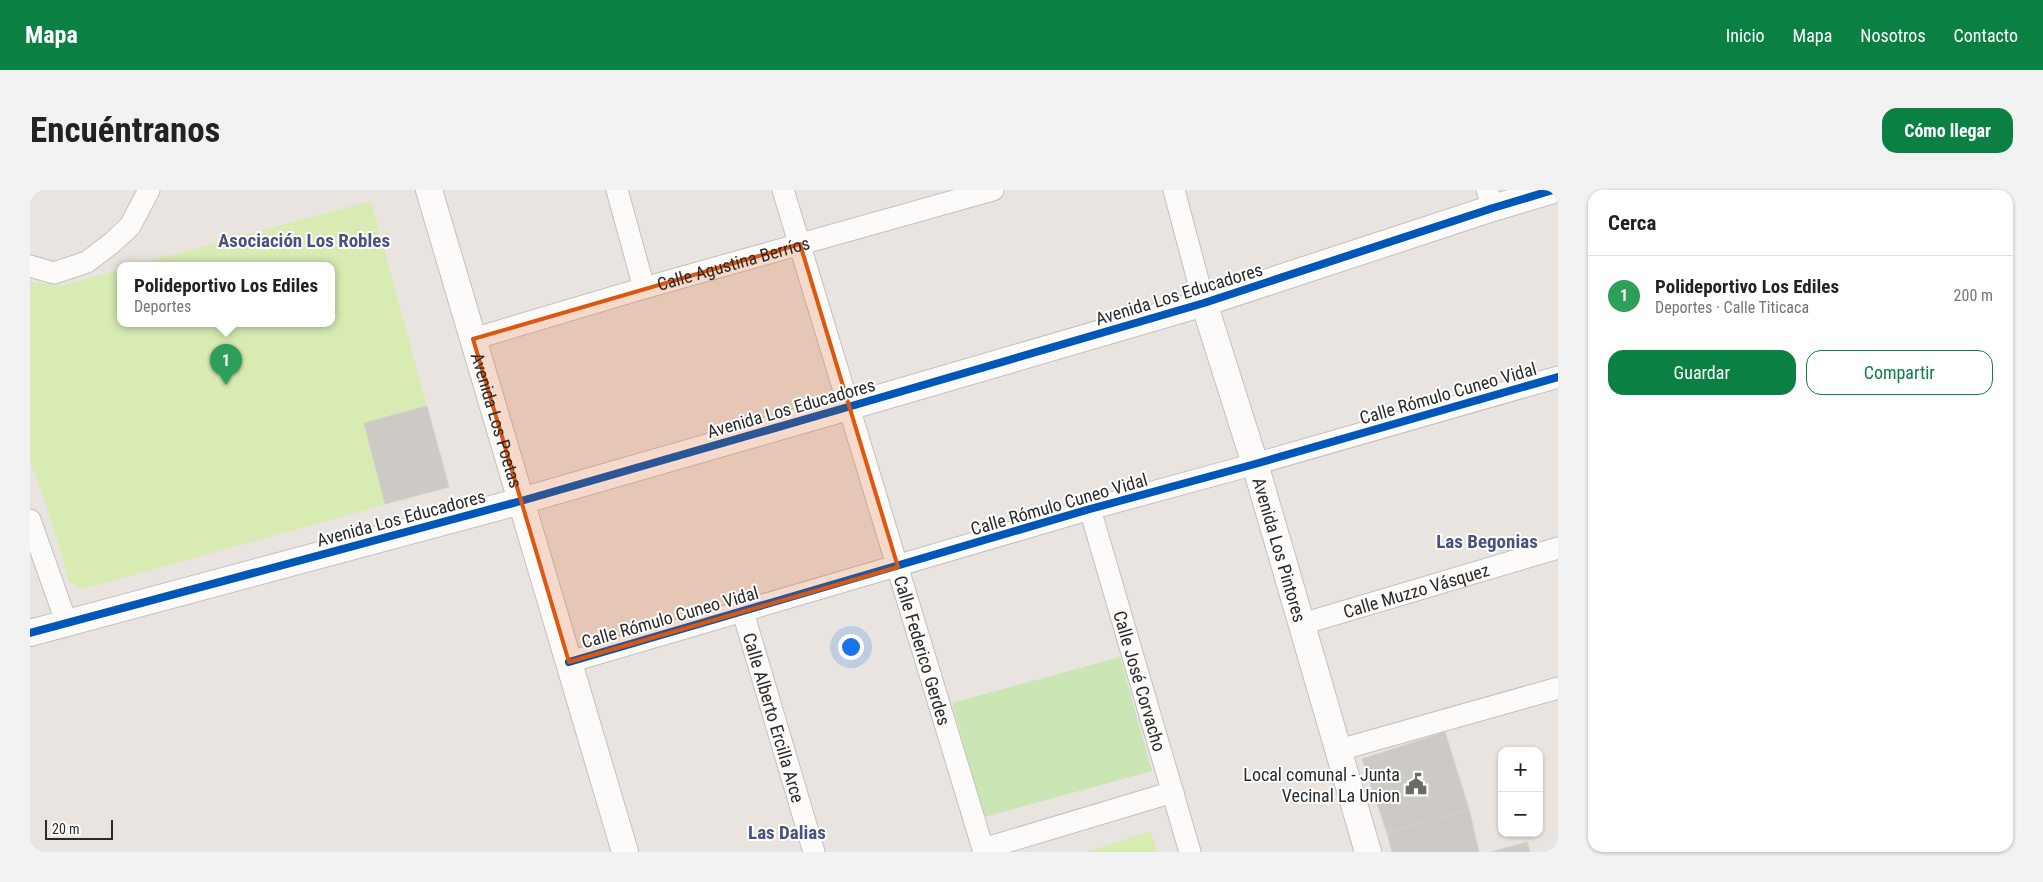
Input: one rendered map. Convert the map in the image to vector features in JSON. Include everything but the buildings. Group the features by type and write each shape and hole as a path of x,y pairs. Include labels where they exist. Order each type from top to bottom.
{"street":[{"path":"30,266 54,272 87,262 130,226 149,190"},
{"name":"Avenida Los Poetas","path":"429,190 625,852"},
{"path":"617,190 644,288"},
{"name":"Calle Federico Gerdes","path":"783,190 984,850"},
{"name":"Calle Agustina Berríos","path":"473,338 800,244 958,194 993,190"},
{"name":"Avenida Los Pintores","path":"1174,190 1204,303 1255,464 1368,852"},
{"name":"Avenida Los Educadores","path":"30,633 521,501 848,408 1204,303 1490,199 1553,190"},
{"name":"Calle Rómulo Cuneo Vidal","path":"569,662 898,567 1090,509 1558,377"},
{"name":"Calle José Corvacho","path":"1090,509 1190,852"},
{"path":"30,520 67,624"},
{"name":"Calle Muzzo Vásquez","path":"1302,624 1558,548"},
{"name":"Calle Alberto Ercilla Arce","path":"743,612 814,852"},
{"path":"1339,750 1558,688"},
{"path":"984,850 1173,792"}],"highlighted area":[{"path":"800,244 898,567 569,662 473,339"}],"green space":[{"path":"371,201 449,487 83,589 70,583 47,507 30,461 30,282 63,285 117,270 117,327 335,327 335,262 146,262"},
{"path":"1120,657 1152,771 984,817 952,703"},
{"path":"1151,831 1157,852 1086,852"}],"cycle path":[{"path":"30,633 521,501 848,407 1204,303 1553,190"},
{"path":"569,662 1090,509 1558,377"}],"place":[{"name":"Polideportivo Los Ediles","path":"226,385"},
{"name":"Local comunal - Junta Vecinal La Union","path":"1416,784"}],"district":[{"name":"Asociación Los Robles","path":"304,240"},
{"name":"Las Begonias","path":"1487,541"},
{"name":"Las Dalias","path":"787,832"}]}
